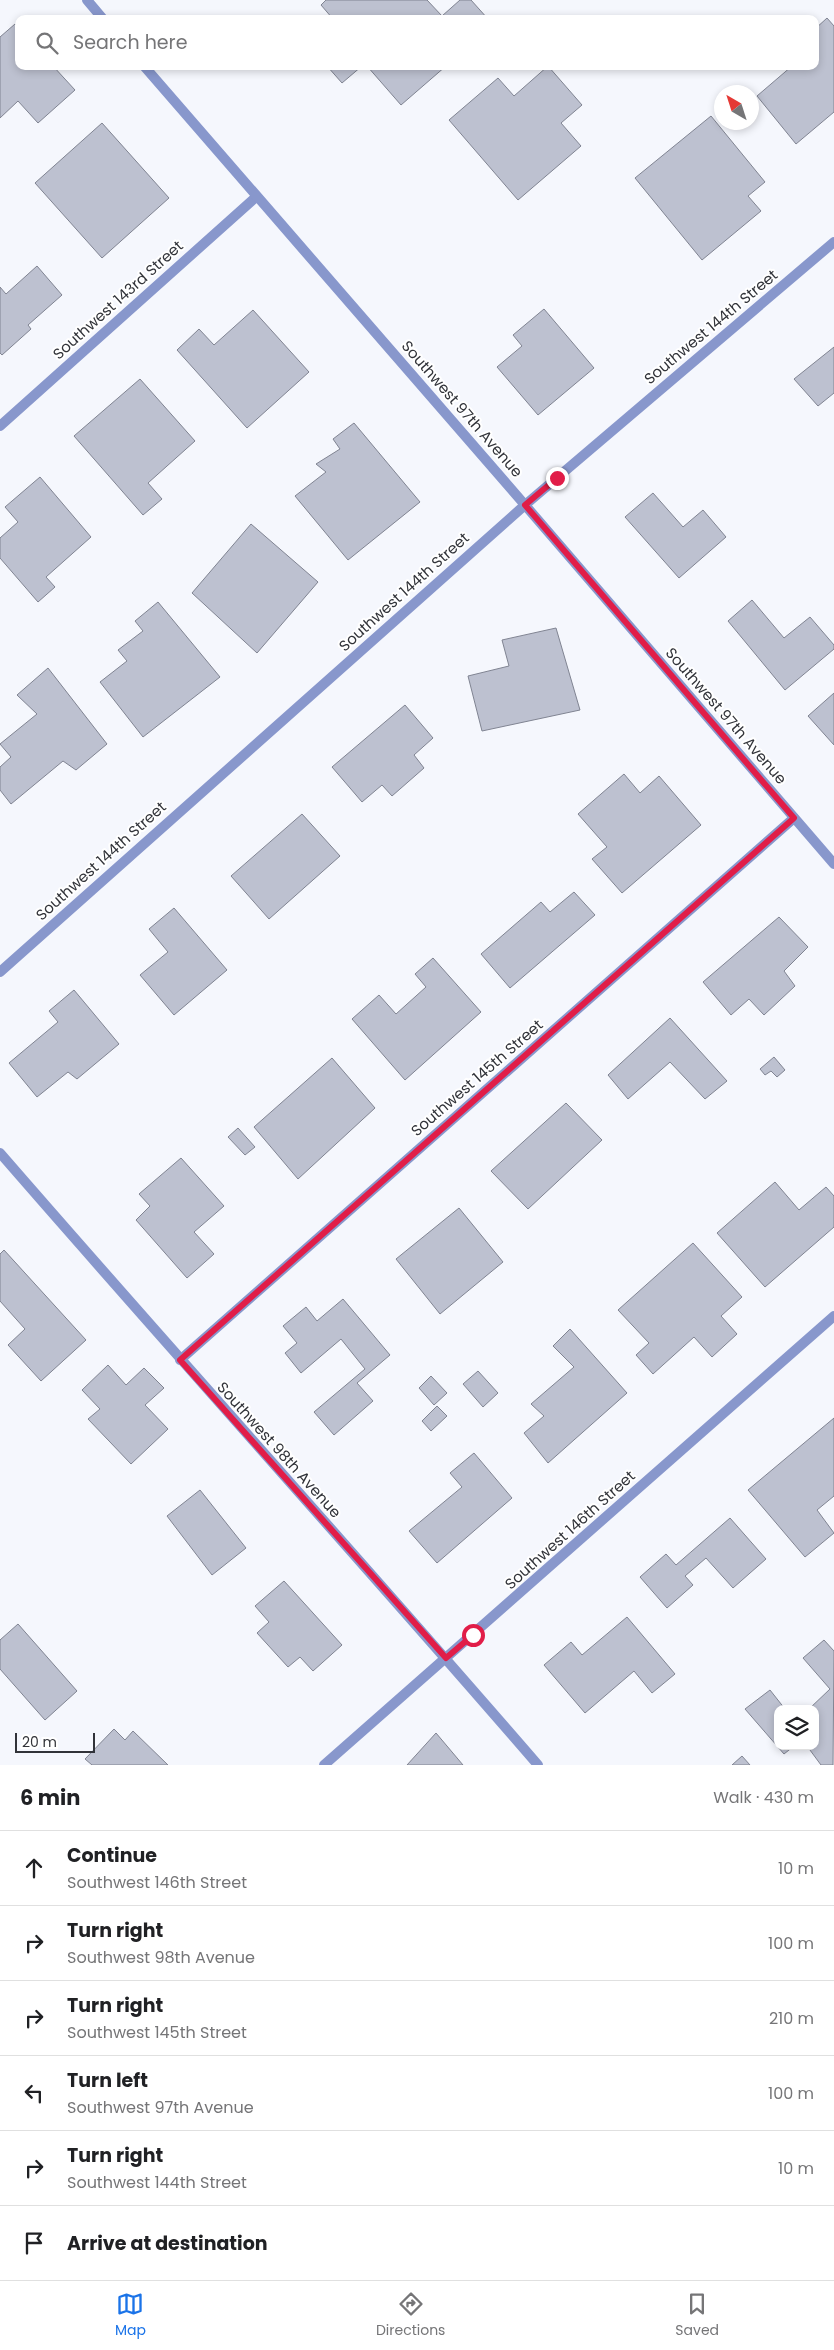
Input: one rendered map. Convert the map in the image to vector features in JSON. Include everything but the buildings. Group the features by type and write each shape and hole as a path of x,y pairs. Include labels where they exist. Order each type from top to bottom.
{"street":[{"path":"87,0 100,15"},
{"name":"Southwest 97th Avenue","path":"147,70 834,864"},
{"name":"Southwest 143rd Street","path":"0,426 256,197"},
{"name":"Southwest 144th Street","path":"0,972 525,505 834,242"},
{"name":"Southwest 145th Street","path":"180,1360 794,818"},
{"name":"Southwest 98th Avenue","path":"0,1153 180,1360 446,1658 538,1765"},
{"name":"Southwest 146th Street","path":"324,1765 834,1316"}],"route":[{"path":"473,1635 446,1658 180,1360 794,818 525,505 557,478"}]}
